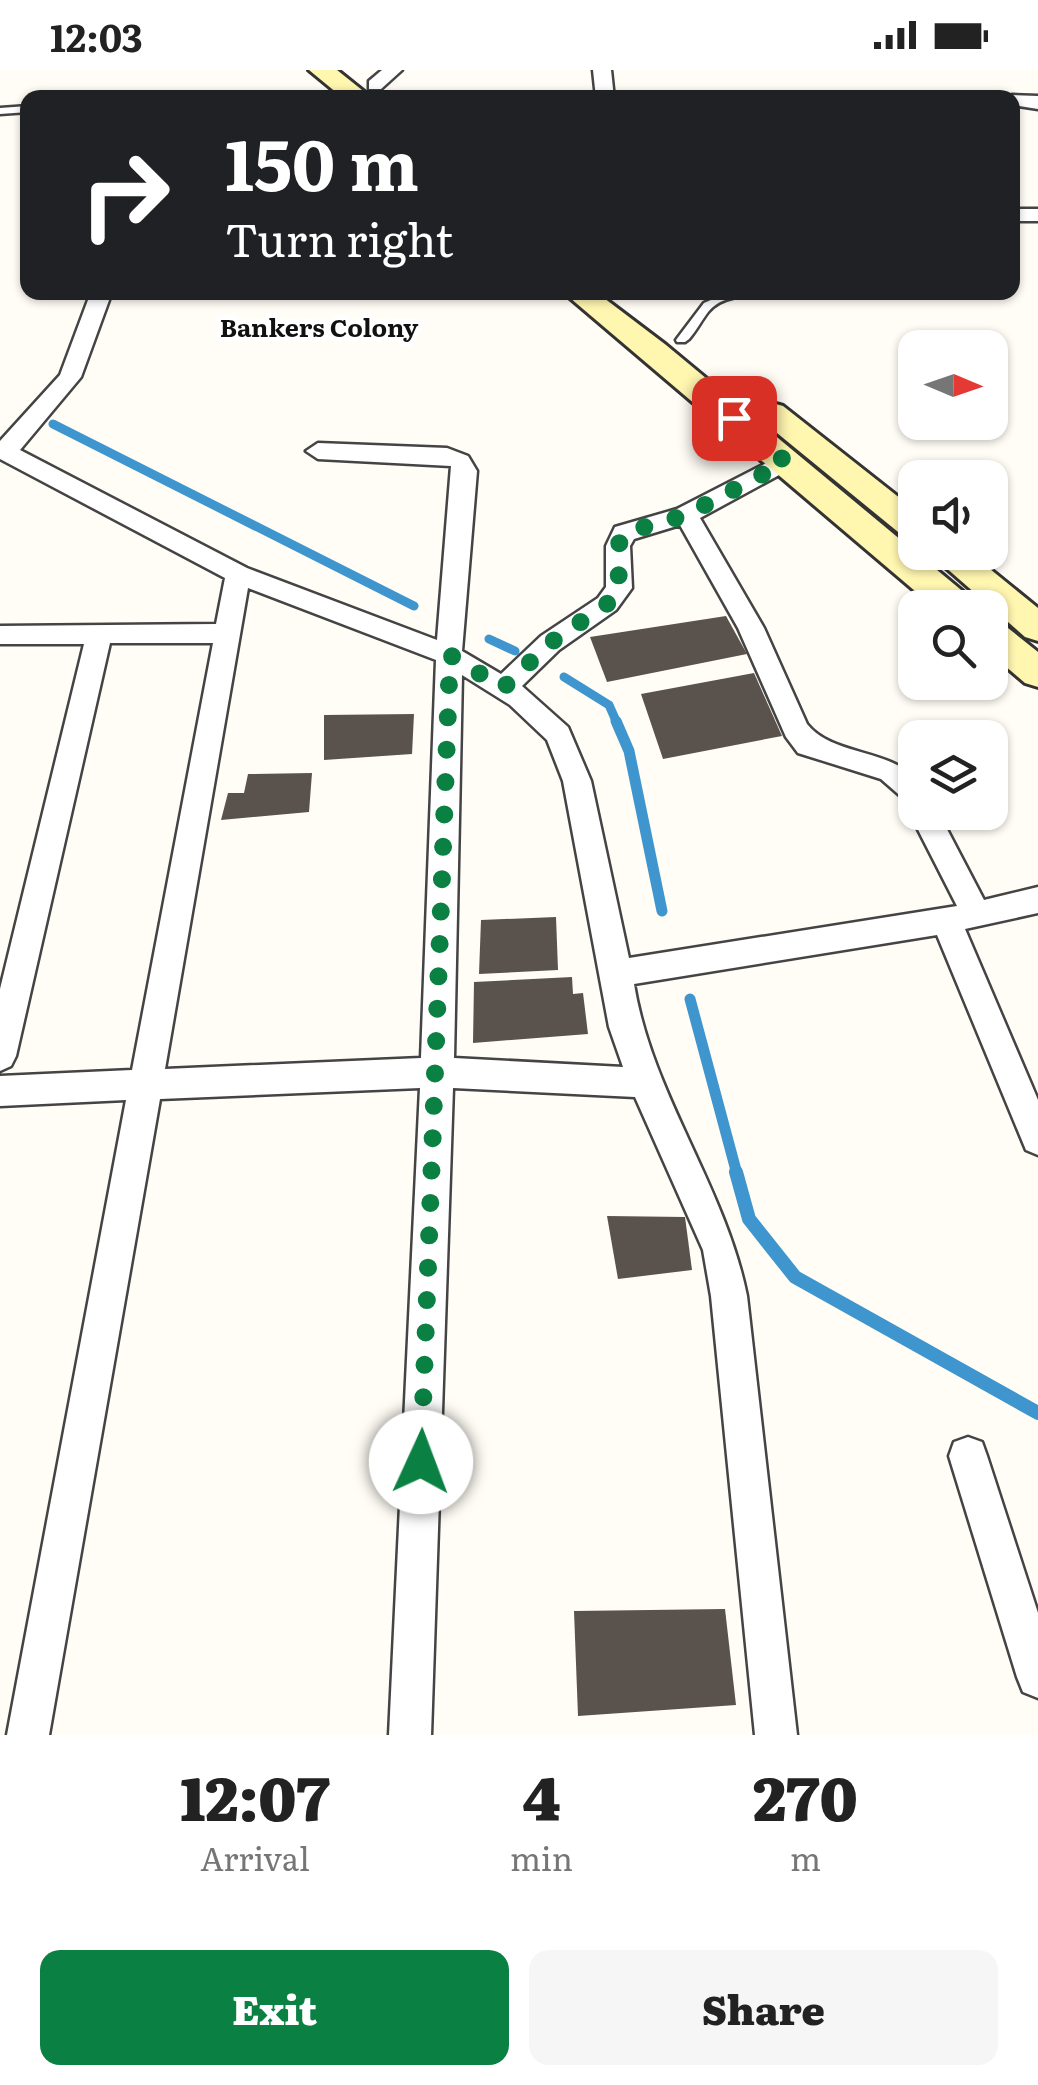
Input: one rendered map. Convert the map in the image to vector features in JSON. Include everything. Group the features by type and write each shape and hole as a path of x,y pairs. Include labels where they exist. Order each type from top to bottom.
{"main road":[{"path":"322,70 374,84"},
{"path":"587,300 939,590"},
{"path":"628,300 898,514"},
{"path":"967,570 1038,628"},
{"path":"1008,648 1038,673"}],"street":[{"path":"99,300 70,376 3,450 238,574 450,655 520,698 558,734 576,781 625,1027 645,1083 720,1249 729,1296 776,1735"},
{"path":"318,451 447,456 460,460 465,471 450,655 438,1072 410,1735"},
{"path":"503,688 550,643 607,604 619,588 618,546 624,533 686,515 786,462"},
{"path":"686,515 751,628 796,730 808,745 891,771 898,778"},
{"path":"28,1735 238,574"},
{"path":"0,634 225,633"},
{"path":"0,1056 99,635"},
{"path":"930,830 1038,1139"},
{"path":"617,973 961,917 1038,900"},
{"path":"0,1091 438,1072 645,1083"},
{"path":"968,1456 1038,1677"}],"lane":[{"path":"681,340 694,329 702,310 715,300"}],"building":[{"path":"726,616 747,654 607,682 590,637"},
{"path":"754,673 782,736 663,759 641,694"},
{"path":"414,714 412,754 324,760 324,715"},
{"path":"312,773 309,812 221,820 228,793 244,793 248,774"},
{"path":"556,917 558,970 479,974 481,920"},
{"path":"572,977 573,994 583,993 588,1034 473,1043 474,982"},
{"path":"607,1216 685,1217 692,1270 618,1279"},
{"path":"725,1609 736,1705 578,1716 574,1611"}],"waterway":[{"path":"53,424 414,606"},
{"path":"489,639 515,651"},
{"path":"564,677 609,705 617,723"},
{"path":"616,721 629,751 662,911"},
{"path":"690,999 737,1174"},
{"path":"736,1172 749,1219 795,1277 1038,1413"}],"district":[{"name":"Bankers Colony","path":"319,328"}],"route":[{"path":"421,1462 450,655 503,688 550,643 607,604 619,588 618,546 624,533 686,515 786,462 734,418"}]}
